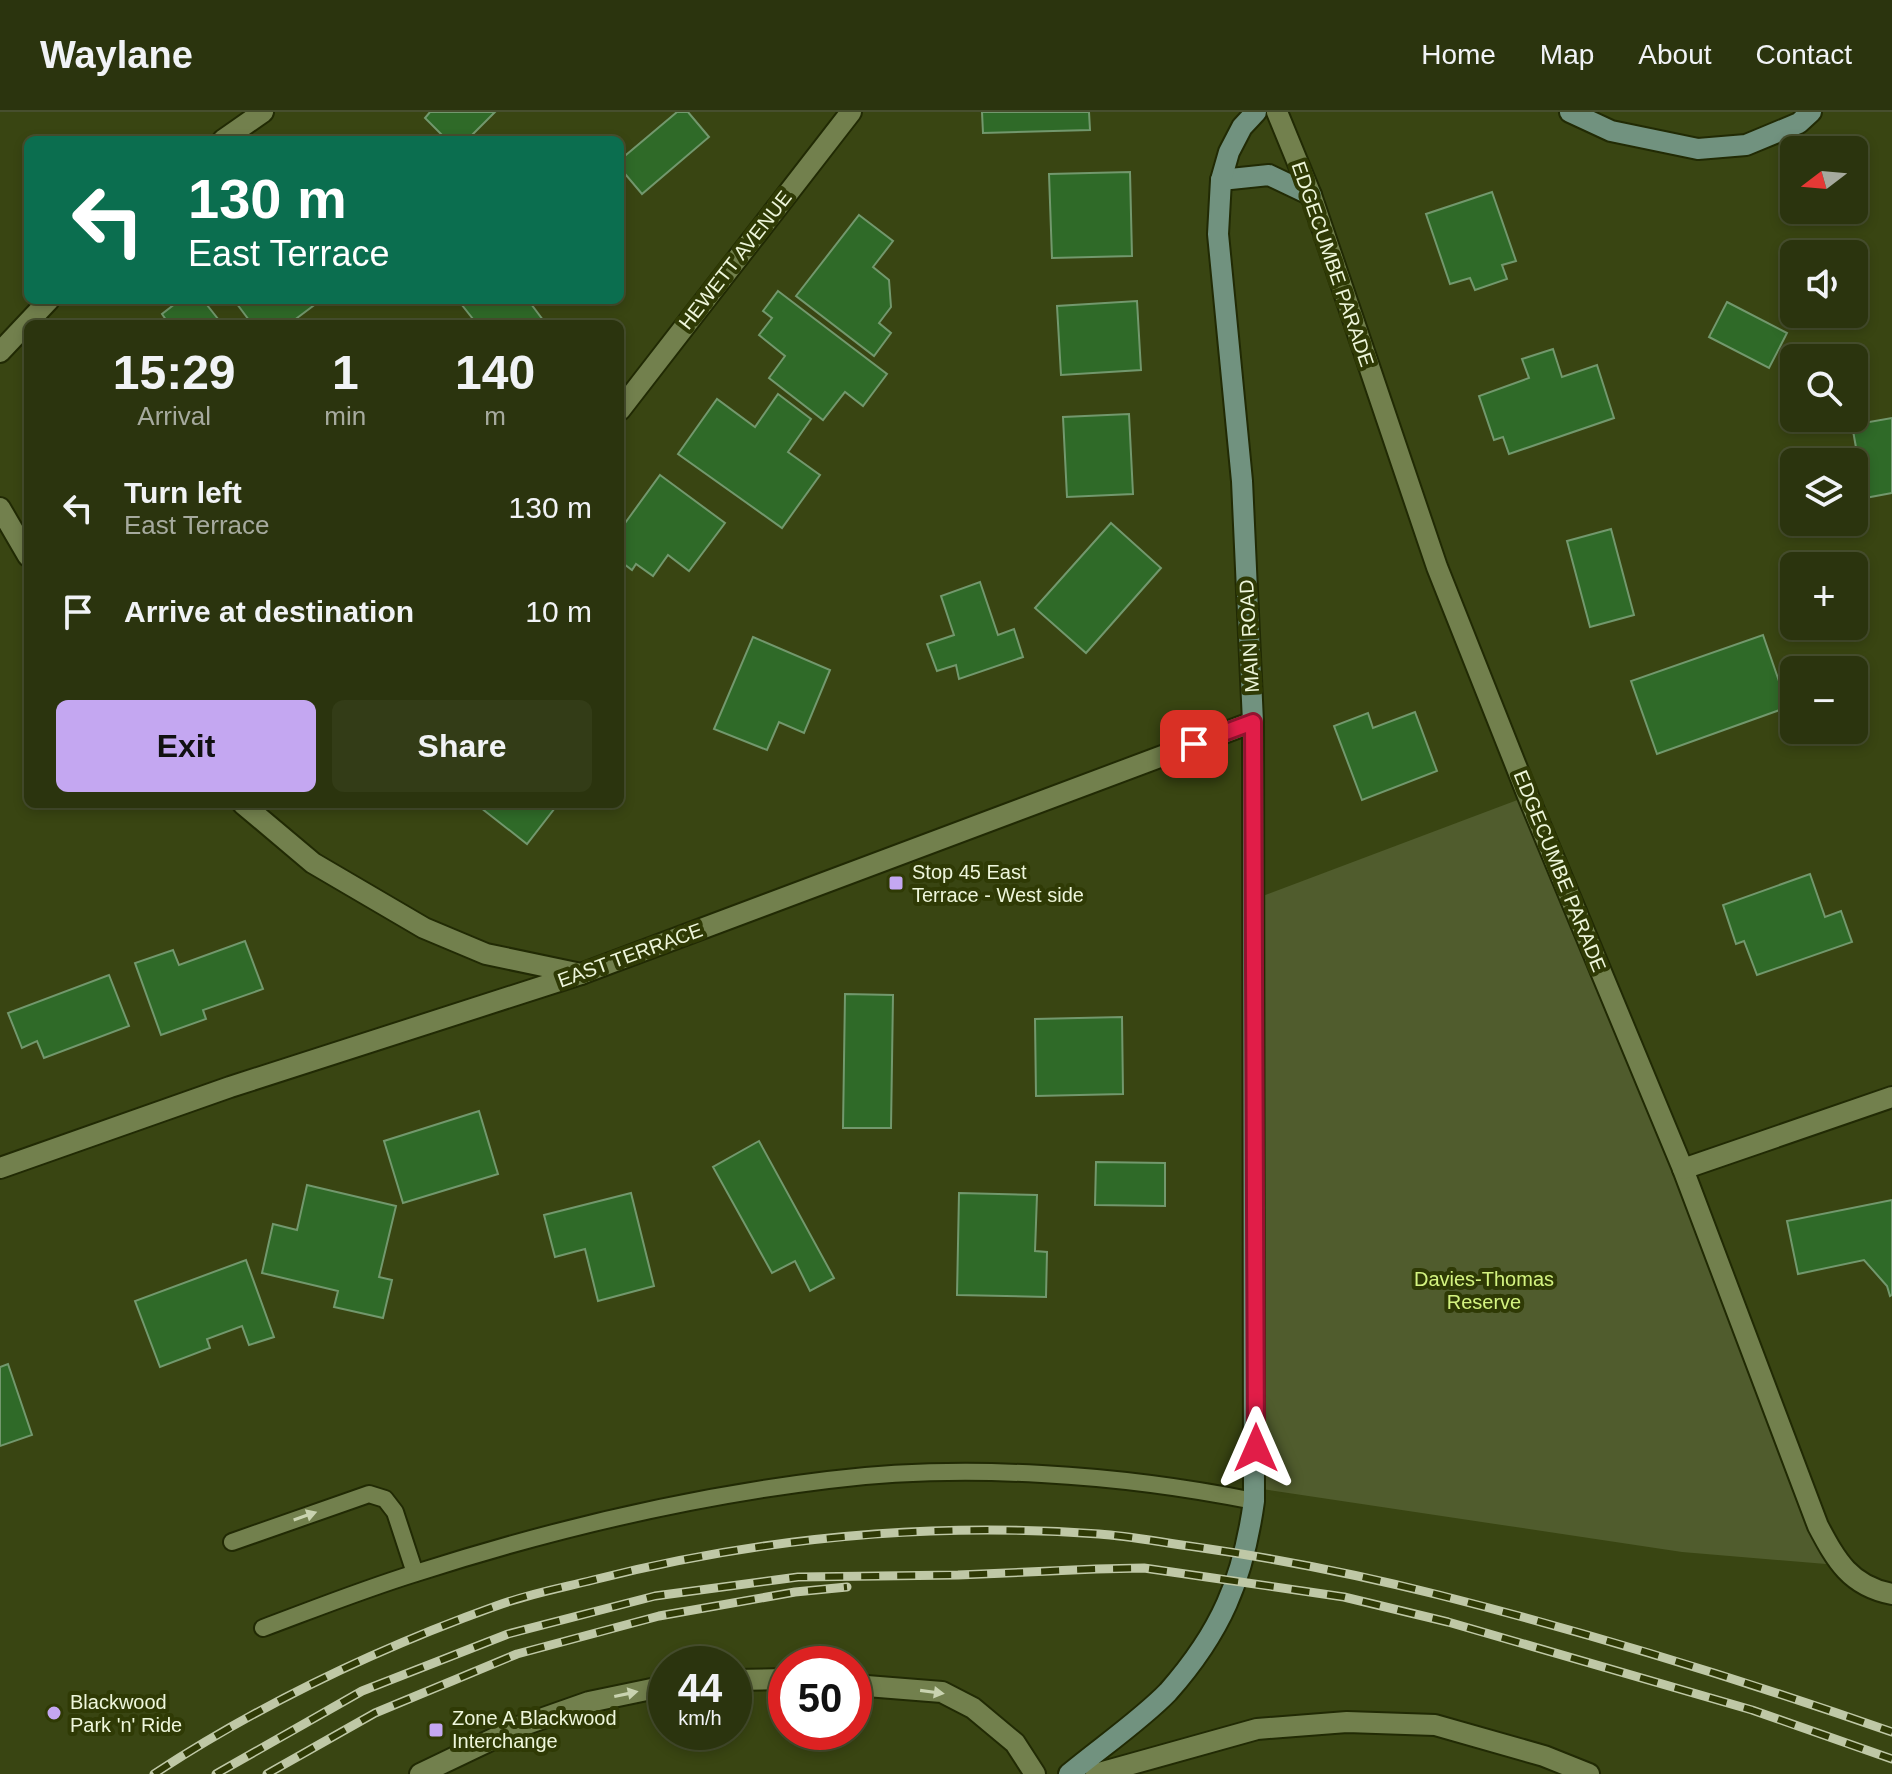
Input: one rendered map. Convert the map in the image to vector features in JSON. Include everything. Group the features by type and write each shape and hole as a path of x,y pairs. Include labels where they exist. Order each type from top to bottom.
{"main road":[{"name":"MAIN ROAD","path":"1069,1774 1166,1694 1208,1641 1225,1613 1246,1554 1254,1501 1253,722 1242,481 1218,234 1221,180 1229,152 1242,127 1256,112"},
{"path":"1570,112 1611,131 1698,149 1746,145 1799,123 1811,112"},
{"path":"1221,180 1269,175 1311,195"}],"street":[{"path":"229,136 263,112"},
{"name":"HEWETT AVENUE","path":"624,405 851,112"},
{"name":"EDGECUMBE PARADE","path":"1277,112 1311,195 1437,567 1534,811 1683,1169 1818,1526 1838,1565 1874,1590 1892,1594"},
{"path":"30,320 45,304"},
{"path":"0,352 24,327"},
{"path":"0,508 24,549"},
{"name":"EAST TERRACE","path":"0,1168 230,1087 581,974 1253,722"},
{"path":"248,808 313,863 424,928 486,954 581,974"},
{"path":"1683,1169 1892,1097"},
{"path":"872,1686 942,1692 973,1708 1015,1743 1035,1774"},
{"path":"420,1774 518,1727 589,1702 648,1690"},
{"path":"1096,1774 1257,1729 1347,1722 1435,1725 1544,1756 1589,1774"}],"lane":[{"path":"263,1628 415,1573 571,1529 686,1502 830,1480 939,1473 1072,1476 1188,1488 1254,1501"},
{"path":"232,1542 369,1494 385,1499 395,1512 415,1573"}],"green space":[{"name":"Davies-Thomas Reserve","path":"1528,796 1838,1565 1682,1552 1255,1488 1252,900"}],"building":[{"path":"430,112 495,112 471,136 443,136 425,118"},
{"path":"677,112 688,112 709,137 642,194 624,173 624,157"},
{"path":"982,112 1089,112 1090,130 983,133"},
{"path":"1130,172 1132,256 1052,258 1049,174"},
{"path":"1492,192 1516,261 1502,265 1507,279 1475,290 1470,278 1450,284 1426,214"},
{"path":"859,215 893,241 873,267 889,280 891,307 879,323 891,333 874,356 796,296"},
{"path":"778,291 887,374 863,406 845,392 823,420 769,378 785,356 759,335 772,318 763,311"},
{"path":"1137,301 1141,370 1061,375 1057,306"},
{"path":"1727,302 1787,333 1769,368 1709,337"},
{"path":"175,304 206,304 219,320 166,320 162,314"},
{"path":"237,304 316,304 294,320 249,320"},
{"path":"461,304 531,304 543,320 474,320"},
{"path":"1553,349 1562,377 1597,365 1614,418 1509,454 1503,437 1494,440 1479,396 1529,378 1522,359"},
{"path":"778,394 811,419 788,452 820,475 782,528 678,454 717,399 755,427"},
{"path":"1129,414 1133,494 1067,497 1063,417"},
{"path":"1892,418 1892,493 1868,497 1868,448 1856,448 1853,432 1868,432 1868,422"},
{"path":"660,475 725,523 689,571 668,555 653,576 636,564 632,570 624,564 624,524"},
{"path":"1111,523 1161,568 1086,653 1035,608"},
{"path":"1611,529 1634,615 1590,627 1567,541"},
{"path":"980,582 998,635 1014,629 1023,657 959,679 956,665 937,671 927,644 954,635 941,596"},
{"path":"1763,635 1780,684 1780,710 1657,754 1631,681"},
{"path":"753,637 830,670 804,733 779,722 767,750 714,729"},
{"path":"1415,712 1437,771 1362,800 1334,726 1368,713 1373,728"},
{"path":"481,808 555,808 527,844"},
{"path":"1810,874 1825,917 1841,911 1852,942 1757,975 1744,941 1736,944 1723,905"},
{"path":"245,941 263,989 203,1010 206,1019 161,1035 135,963 173,950 179,965"},
{"path":"109,975 129,1026 44,1058 37,1041 22,1048 8,1013"},
{"path":"845,994 893,995 891,1128 843,1128"},
{"path":"1122,1017 1123,1094 1036,1096 1035,1019"},
{"path":"479,1111 498,1174 403,1203 384,1141"},
{"path":"759,1141 834,1278 810,1291 795,1261 772,1273 713,1167"},
{"path":"1096,1162 1165,1163 1165,1206 1095,1205"},
{"path":"307,1185 396,1206 379,1277 392,1280 383,1318 334,1307 338,1291 262,1273 273,1224 297,1230"},
{"path":"631,1193 654,1286 598,1301 585,1249 555,1257 544,1215"},
{"path":"959,1193 1037,1195 1035,1251 1047,1252 1046,1297 957,1295"},
{"path":"1892,1200 1892,1295 1864,1260 1798,1274 1787,1221"},
{"path":"246,1260 274,1337 249,1345 242,1326 207,1339 210,1348 160,1367 135,1301"},
{"path":"8,1364 32,1435 0,1446 0,1367"}],"railway":[{"path":"154,1774 236,1724 320,1680 407,1641 520,1598 718,1553 844,1537 971,1530 1122,1536 1377,1580 1611,1642 1892,1732"},
{"path":"216,1774 362,1691 508,1634 655,1596 798,1577 1144,1568 1344,1597 1448,1622 1752,1710 1892,1759"},
{"path":"267,1774 375,1713 517,1654 659,1616 795,1592 847,1587"}],"place":[{"name":"Stop 45 East Terrace - West side","path":"896,883"},
{"name":"Blackwood Park 'n' Ride","path":"54,1713"},
{"name":"Zone A Blackwood Interchange","path":"436,1730"}],"route":[{"path":"1194,744 1253,722 1256,1448"}]}
